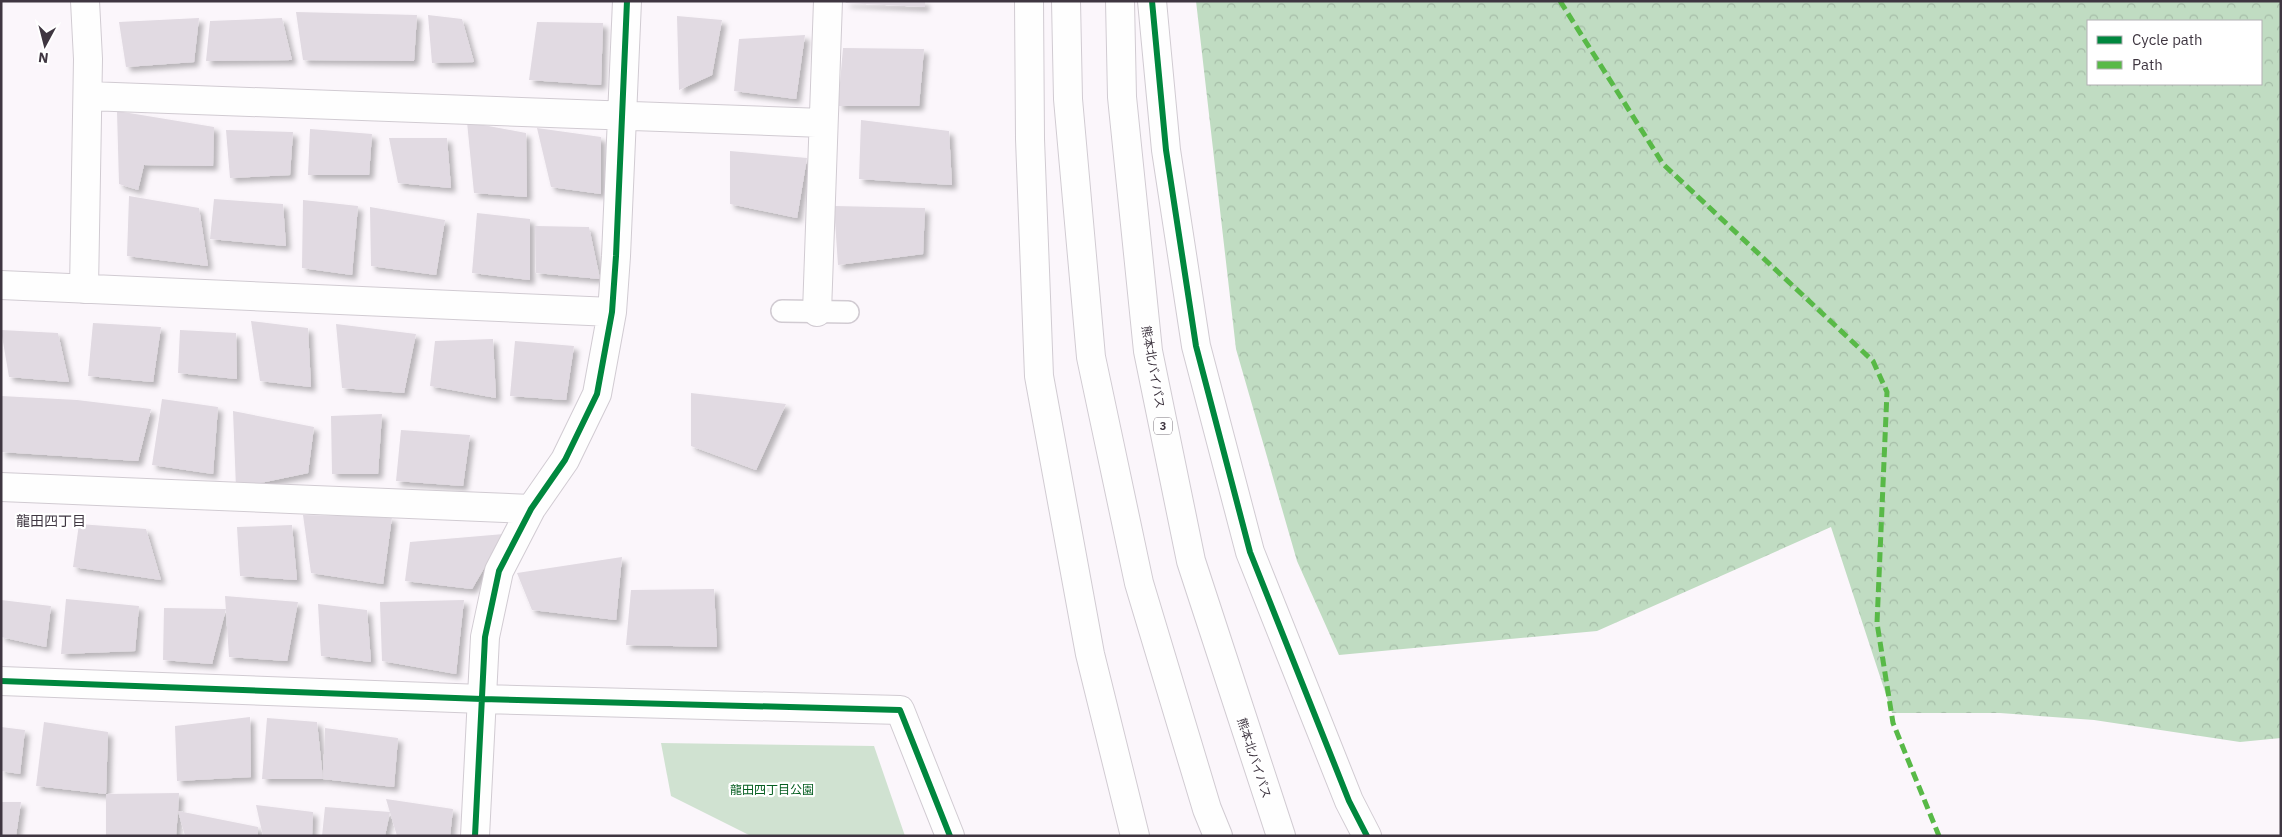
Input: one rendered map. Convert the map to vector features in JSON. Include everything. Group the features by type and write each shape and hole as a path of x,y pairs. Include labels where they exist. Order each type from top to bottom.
{"main road":[{"path":"84,288 88,96 85,1"},
{"path":"475,836 485,637 499,571 530,509 565,460 597,394 612,312 628,1"},
{"path":"817,312 828,1"},
{"path":"1029,1 1030,139 1039,376 1090,654 1135,836"},
{"path":"1066,1 1068,99 1091,357 1139,583 1207,810 1218,836"},
{"name":"熊本北バイパス","path":"1120,1 1122,96 1148,351 1191,561 1281,836"},
{"path":"1152,1 1166,150 1198,355 1250,552 1349,801 1367,836"},
{"path":"88,96 823,123"},
{"path":"1,285 612,312"},
{"path":"1,487 530,509"},
{"path":"1,681 482,699 900,710 950,836"}],"lane":[{"path":"782,311 848,312"}],"green space":[{"path":"1196,1 2281,1 2281,738 2240,742 2094,720 2000,713 1892,713 1831,527 1597,631 1339,655 1297,561 1236,349"},
{"name":"龍田四丁目公園","path":"661,743 874,746 905,836 751,836 671,796"}],"building":[{"path":"845,1 925,1 925,7 846,3"},
{"path":"296,12 417,15 414,61 303,60"},
{"path":"428,15 462,19 474,62 432,63"},
{"path":"677,16 722,20 712,75 679,90"},
{"path":"199,18 194,62 126,67 119,22"},
{"path":"282,18 292,60 206,61 210,21"},
{"path":"537,22 603,23 601,85 529,80"},
{"path":"805,35 796,99 734,91 739,39"},
{"path":"843,48 924,49 919,106 838,106"},
{"path":"117,111 214,127 213,166 144,165 138,190 119,184"},
{"path":"861,120 949,131 952,185 859,179"},
{"path":"467,122 526,133 527,197 474,193"},
{"path":"537,128 601,137 601,194 551,187"},
{"path":"310,129 372,134 369,175 308,175"},
{"path":"226,130 293,132 290,175 230,178"},
{"path":"389,138 447,138 451,188 398,183"},
{"path":"730,151 807,158 797,218 730,204"},
{"path":"129,196 199,208 208,266 127,256"},
{"path":"214,199 283,204 286,246 210,239"},
{"path":"303,200 358,206 352,275 302,268"},
{"path":"834,206 925,208 923,254 838,265"},
{"path":"370,207 445,220 436,275 371,266"},
{"path":"477,213 530,219 530,280 472,273"},
{"path":"535,226 589,227 600,279 536,273"},
{"path":"251,321 308,328 311,387 260,381"},
{"path":"93,323 161,327 153,382 88,376"},
{"path":"336,324 416,334 404,393 342,388"},
{"path":"1,330 58,333 69,382 9,377"},
{"path":"180,330 236,333 237,379 178,373"},
{"path":"493,339 496,398 430,386 435,341"},
{"path":"515,341 574,346 566,400 510,396"},
{"path":"691,393 786,404 756,470 691,446"},
{"path":"1,396 77,400 151,409 138,461 1,452"},
{"path":"162,399 218,407 213,474 152,465"},
{"path":"233,411 314,427 308,473 236,488"},
{"path":"382,414 378,474 332,474 331,416"},
{"path":"401,430 470,435 463,486 396,481"},
{"path":"303,515 392,517 383,584 311,573"},
{"path":"79,524 146,529 161,580 73,567"},
{"path":"292,525 297,580 240,576 237,527"},
{"path":"504,534 472,589 405,581 410,542"},
{"path":"622,557 616,620 532,610 517,573"},
{"path":"714,589 717,647 626,645 631,590"},
{"path":"225,596 298,602 287,661 229,657"},
{"path":"66,599 139,606 135,651 61,654"},
{"path":"1,600 51,606 46,647 1,637"},
{"path":"464,600 456,674 382,661 380,602"},
{"path":"318,604 367,610 371,662 321,656"},
{"path":"164,608 226,609 212,664 163,660"},
{"path":"250,717 251,777 177,781 175,726"},
{"path":"267,718 317,722 323,779 262,779"},
{"path":"44,722 108,732 106,794 36,786"},
{"path":"1,727 25,730 20,774 1,771"},
{"path":"325,728 398,738 394,787 323,779"},
{"path":"179,793 176,836 106,836 106,794"},
{"path":"386,799 453,809 450,836 397,836"},
{"path":"1,802 21,802 16,836 1,836"},
{"path":"256,805 313,812 312,836 263,836"},
{"path":"325,807 390,812 385,836 322,836"},
{"path":"178,811 258,827 258,836 185,836"}],"marked path":[{"path":"1560,1 1663,164 1873,361 1887,392 1877,623 1893,723 1939,836"}],"cycle path":[{"path":"475,836 485,637 499,571 531,509 565,460 597,394 612,312 627,1"},
{"path":"1152,1 1166,150 1196,346 1250,552 1349,801 1367,836"},
{"path":"1,681 482,699 900,710 950,836"}],"district":[{"name":"龍田四丁目","path":"51,521"}]}
